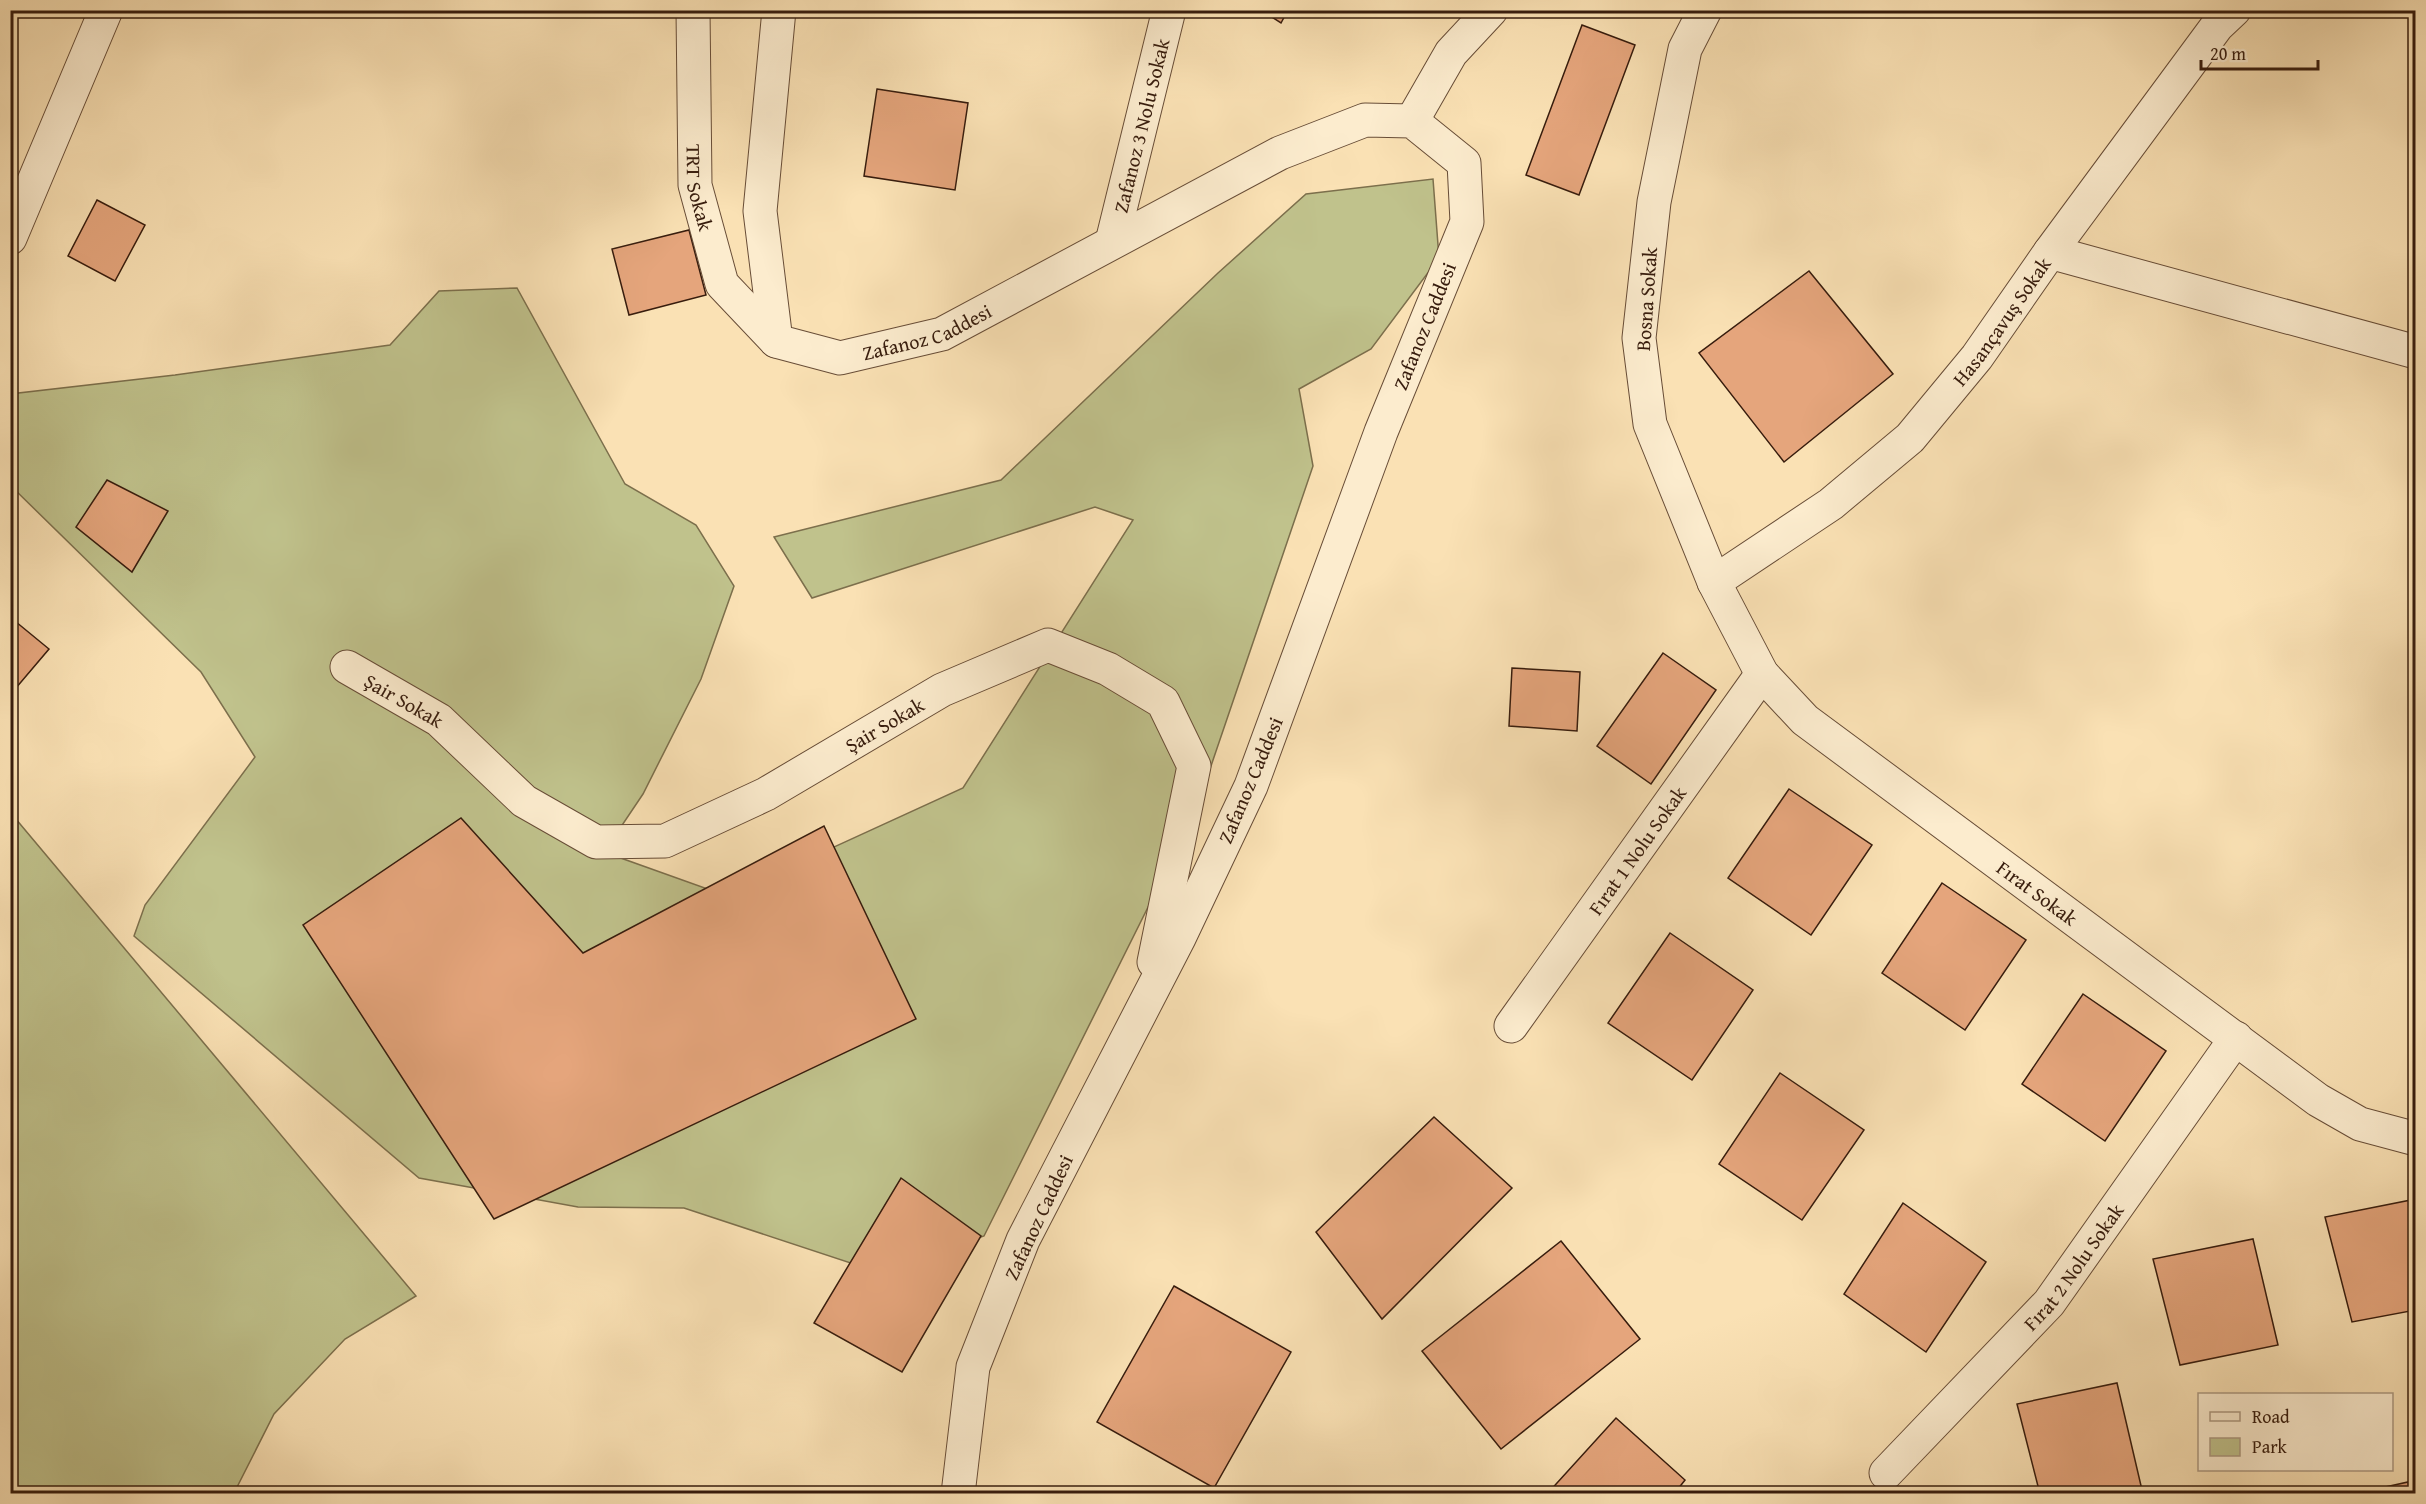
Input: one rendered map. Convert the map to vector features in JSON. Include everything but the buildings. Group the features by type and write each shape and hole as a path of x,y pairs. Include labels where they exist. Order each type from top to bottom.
{"street":[{"path":"10,238 106,10"},
{"name":"TRT Sokak","path":"693,10 695,185 722,284 776,341"},
{"path":"776,341 760,211 779,10"},
{"name":"Zafanoz 3 Nolu Sokak","path":"1112,242 1169,10"},
{"path":"1413,121 1451,53 1491,10"},
{"name":"Bosna Sokak","path":"1705,10 1685,49 1654,202 1639,338 1650,424 1714,582"},
{"path":"2050,252 2217,26 2234,10"},
{"name":"Zafanoz Caddesi","path":"776,341 840,358 942,334 1280,153 1365,120 1413,121 1464,163 1467,222 1381,432 1251,786 1146,1002 1023,1240 977,1356 971,1378 958,1494"},
{"name":"Hasançavuş Sokak","path":"1714,582 1831,504 1910,438 1977,357 2050,252 2415,352"},
{"name":"Fırat Sokak","path":"1714,582 1761,674 1805,720 2318,1100 2360,1124 2415,1139"},
{"name":"Şair Sokak","path":"347,668 439,720 524,801 596,842 665,841 766,794 942,690 1047,645 1108,669 1163,702 1194,766 1146,1002"},
{"name":"Fırat 1 Nolu Sokak","path":"1511,1026 1761,674"},
{"name":"Fırat 2 Nolu Sokak","path":"1886,1473 2049,1303 2236,1038"}],"green space":[{"path":"1433,179 1439,258 1371,349 1299,389 1313,466 1195,813 984,1236 881,1273 684,1208 578,1207 419,1178 134,936 145,905 255,757 201,672 11,486 10,394 175,375 390,345 439,291 517,288 625,484 696,525 734,586 701,679 643,794 604,852 727,896 963,788 1133,520 1095,507 812,598 774,537 1001,480 1218,273 1306,194"},
{"path":"10,812 416,1296 345,1339 274,1414 234,1493 11,1493"}]}
